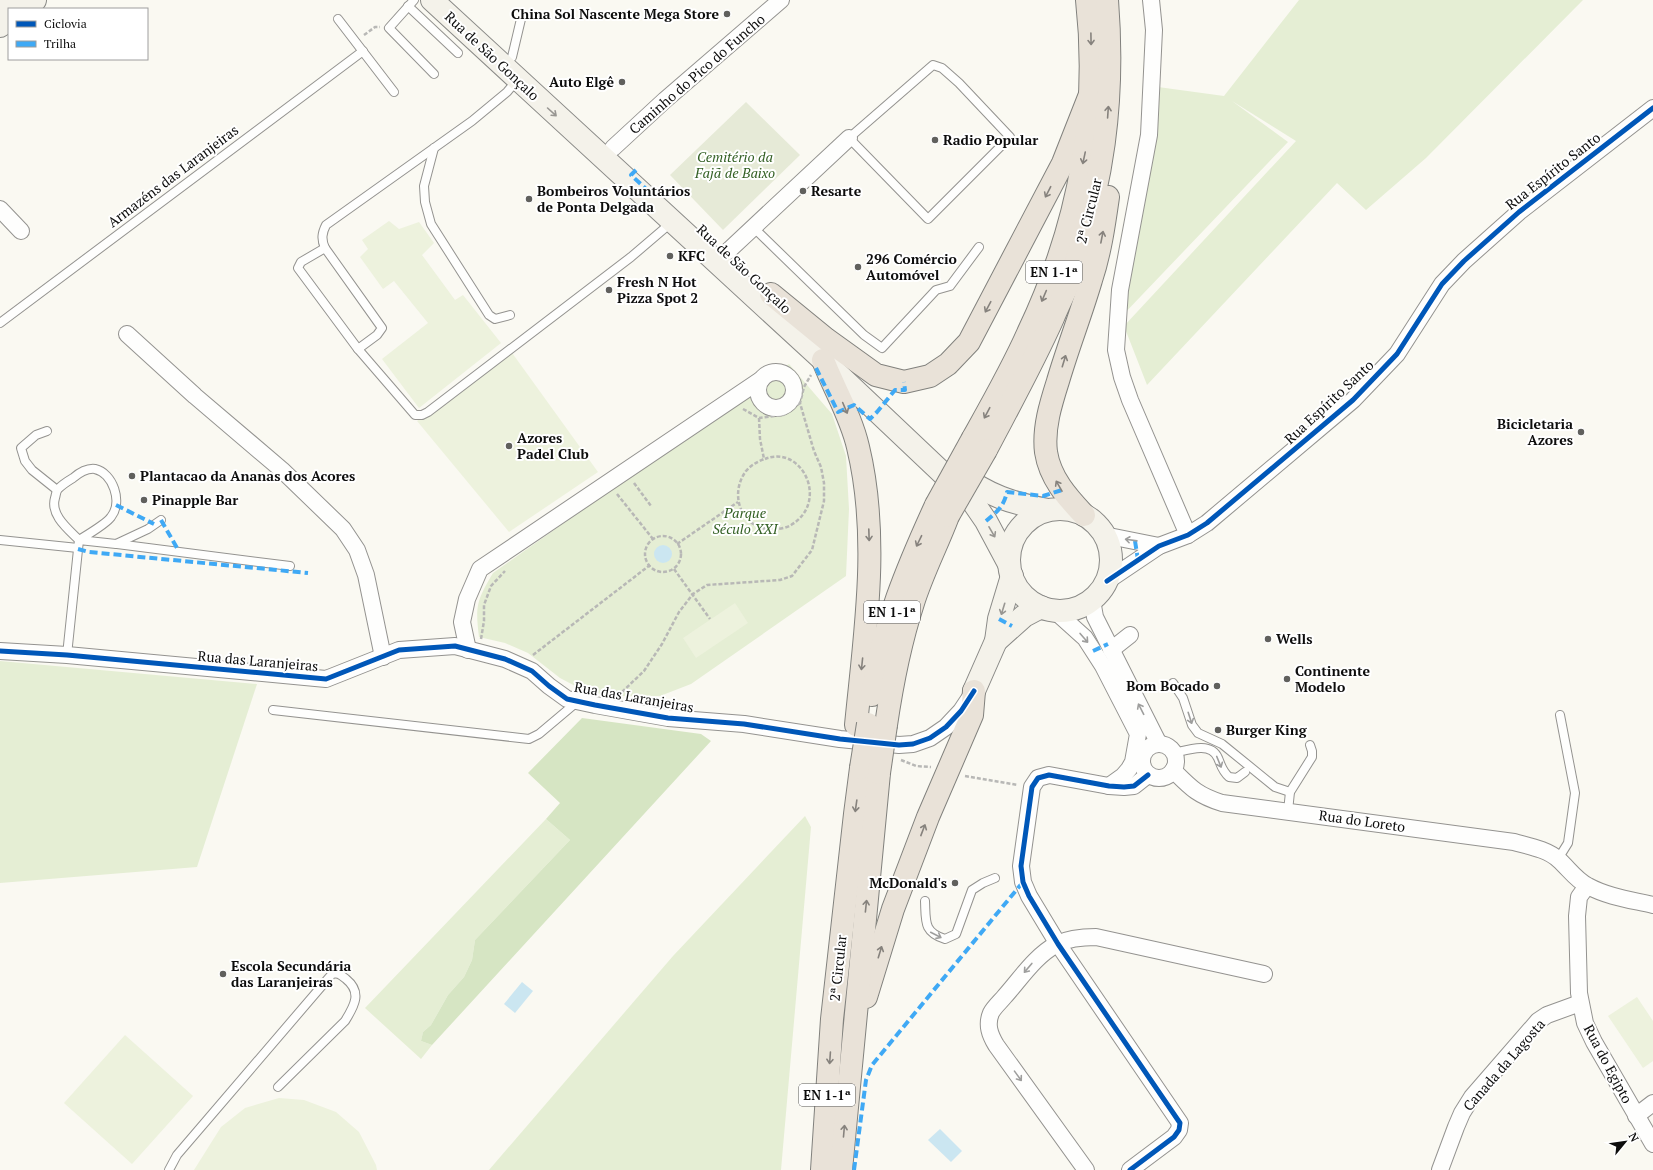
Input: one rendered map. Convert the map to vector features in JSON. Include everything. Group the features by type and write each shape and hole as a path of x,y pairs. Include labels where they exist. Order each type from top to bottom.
{"highway":[{"name":"2ª Circular","path":"980,444 1053,275 1072,214 1086,149 1091,92 1091,33 1087,0"},
{"name":"2ª Circular","path":"980,444 1042,342 1068,283 1090,218 1104,151 1110,80 1107,0"},
{"path":"771,294 826,338 876,375 904,382 930,376 948,364 969,342 1063,163 1091,92"},
{"path":"1084,515 1062,490 1055,478 1047,459 1046,438 1050,408 1092,279 1102,239 1111,180 1104,151"},
{"path":"823,360 831,380 846,408 858,447 869,532 870,725"},
{"name":"EN 1-1ª","path":"870,770 870,725 874,680 884,637 916,548 942,511 980,444"},
{"path":"854,1028 869,990 893,908 928,817 972,715 974,691"},
{"name":"2ª Circular","path":"841,1170 854,1028 870,770"},
{"name":"2ª Circular","path":"822,1170 832,1019 855,814 870,770"}],"main road":[{"path":"0,6 8,0"},
{"path":"24,8 36,0"},
{"name":"Rua de São Gonçalo","path":"432,0 517,80 823,360 973,502 986,521 1010,570"},
{"name":"Rua de São Gonçalo","path":"449,0 727,252 933,450 959,473 981,489 1005,500 1048,510"},
{"path":"0,26 8,20"},
{"path":"1060,509 1073,511 1084,515 1096,524 1104,535 1109,546 1111,558 1110,570 1100,591 1092,600 1081,607 1068,610 1048,609 1028,600 1018,589 1010,570 1010,550 1015,536 1023,524 1048,510 1060,509"},
{"name":"Rua das Laranjeiras","path":"974,691 996,641 1010,570"},
{"name":"Rua das Laranjeiras","path":"996,641 1024,616 1048,609"}],"street":[{"name":"Caminho do Pico do Funcho","path":"613,148 665,100 781,0"},
{"path":"1151,0 1154,30 1149,135 1120,290 1116,350 1122,376 1130,400 1188,535"},
{"name":"Rua Espírito Santo","path":"1106,581 1159,546 1188,535 1207,523 1353,400 1397,354 1442,284 1464,261 1519,212 1653,108"},
{"path":"727,252 849,138"},
{"path":"0,209 21,231"},
{"path":"127,334 195,396 282,470 343,529 357,550 366,575 383,657"},
{"path":"474,652 462,622 467,599 480,569 738,403 762,379 766,375 774,373 783,374 792,382 794,392 790,401 780,408 772,408 765,404 758,391 762,379"},
{"path":"738,403 761,399"},
{"path":"1104,535 1159,546"},
{"path":"1092,600 1095,617 1153,746"},
{"path":"1048,609 1085,638 1102,666 1138,734 1153,746"},
{"path":"1111,650 1130,635"},
{"name":"Rua das Laranjeiras","path":"0,650 326,679 399,650 455,646 505,659 532,671 567,699 668,718 744,724 840,739 899,745 913,744 930,738 946,727 961,710 974,691"},
{"path":"1109,786 1129,769 1133,762 1138,734"},
{"path":"1153,746 1168,746 1174,753 1175,765 1173,770 1164,777 1159,778 1148,775 1145,771 1142,761 1144,752 1153,746"},
{"name":"Rua do Loreto","path":"1173,770 1194,791 1206,798 1222,803 1514,842 1534,847 1558,859"},
{"path":"1130,1170 1174,1137 1179,1130 1180,1123 1058,944 1029,896 1023,882 1021,866 1032,787 1038,778 1049,775 1109,786 1134,786 1148,775"},
{"path":"1558,859 1572,875 1587,886 1599,891 1653,905"},
{"name":"Rua do Egipto","path":"1587,886 1579,897 1578,905 1580,1003 1585,1023 1594,1042 1653,1144"},
{"path":"1086,1170 996,1045 990,1033 989,1025 992,1012 1034,961 1047,950 1058,944 1081,937 1096,937 1264,974"},
{"name":"Canada da Lagosta","path":"1440,1170 1456,1127 1472,1098 1538,1021 1547,1015 1580,1003"},
{"path":"1636,1116 1653,1103"}],"lane":[{"path":"434,74 389,28 411,3 458,53"},
{"path":"338,19 394,92"},
{"path":"512,57 521,19"},
{"name":"Armazéns das Laranjeiras","path":"0,323 363,51"},
{"path":"932,65 942,68 959,83 1010,137 928,219 849,138 932,65"},
{"path":"358,349 377,335 382,328 325,248 322,240 323,231 326,224 434,148 507,92 517,80"},
{"path":"434,148 424,186 425,202 431,224 489,315 495,319 510,315"},
{"path":"325,248 301,262 298,268 358,349 415,415 422,415 631,257 673,222"},
{"path":"754,228 864,335 882,348 936,290 950,286 979,247"},
{"path":"47,431 36,435 21,448 25,461 32,470 57,490"},
{"path":"68,655 79,544 54,510 54,500 57,490 81,472 93,469 104,472 111,482 116,494 116,505 111,517 79,544"},
{"path":"116,544 148,529 161,520"},
{"path":"0,540 79,544 116,544 290,566"},
{"path":"1173,683 1182,698 1192,725 1198,733 1222,744 1275,787 1290,792"},
{"path":"273,710 529,739 539,734 578,701"},
{"path":"1558,859 1568,843 1575,793 1560,715"},
{"path":"1288,811 1290,792 1312,757 1310,745"},
{"path":"1174,753 1194,748 1206,748 1213,751 1218,757 1220,765 1229,776 1237,778 1245,772"},
{"path":"926,901 926,923 929,931 938,937 946,939 956,934 972,890 995,878"},
{"path":"168,1170 177,1155 332,974 340,974 353,984 356,994 353,1008 345,1021 278,1087"}],"path":[{"path":"355,41 374,27 389,28"},
{"path":"622,692 644,671 662,644 679,612 693,594 707,585 780,580 792,576 812,550 824,501 824,483 822,467 814,451 800,403 804,387 823,360"},
{"path":"738,403 760,418 782,415 800,403"},
{"path":"760,418 760,439 764,459 754,464 747,471 742,480 737,498 740,510 755,526 767,530 780,529 791,525 807,510 811,501 811,491 809,483 801,469 787,458 770,457 765,459"},
{"path":"632,481 651,506"},
{"path":"621,488 616,492 653,539"},
{"path":"677,544 738,502"},
{"path":"658,537 668,537 677,544 681,553 680,560 674,569 668,572 658,572 650,565 645,553 648,544 653,539 658,537"},
{"path":"520,666 650,565"},
{"path":"474,652 484,621 484,605 491,586 507,568"},
{"path":"674,569 710,619"},
{"path":"965,776 1032,787"}],"green space":[{"path":"1299,0 1583,0 1426,158 1366,210 1337,183 1147,385 1124,326 1296,141 1232,101 1288,142 1121,317 1158,87 1224,96"},
{"name":"Cemitério da Fajã de Baixo","path":"746,102 800,155 723,230 670,175"},
{"path":"389,221 399,229 419,222 434,243 422,255 455,300 463,295 501,343 419,408 382,359 428,323 394,281 383,289 360,257 368,249 362,240"},
{"name":"Azores Padel Club","path":"510,350 598,472 509,532 417,421"},
{"name":"Parque Século XXI","path":"789,364 832,414 846,456 849,509 846,576 691,684 660,696 608,696 579,688 560,678 528,653 505,643 479,637 477,618 478,604 480,597 493,573"},
{"path":"735,603 748,623 696,658 683,638"},
{"path":"0,661 257,684 197,867 0,883"},
{"path":"582,718 701,734 711,741 432,1045 421,1041 423,1032 431,1025 448,995 464,977 472,960 475,940 570,840 546,819 560,803 528,773"},
{"path":"805,816 811,827 781,1170 489,1170 673,956"},
{"path":"546,819 570,840 475,940 472,960 464,977 448,995 431,1025 423,1032 421,1041 432,1045 421,1059 365,1008"},
{"path":"1637,997 1653,1021 1653,1061 1643,1068 1608,1016"},
{"path":"125,1035 193,1096 132,1164 64,1103"},
{"path":"279,1098 304,1100 336,1112 359,1132 376,1165 377,1170 194,1170 221,1127 245,1108"}],"water":[{"path":"659,545 667,545 672,550 670,561 667,563 659,563 654,558 654,550"},
{"path":"522,982 533,991 515,1013 504,1004"},
{"path":"940,1129 962,1151 951,1162 928,1140"}],"marked path":[{"path":"636,170 631,175 645,188 641,192"},
{"path":"816,368 838,412 854,405 870,419 895,390 905,390 904,382"},
{"path":"986,521 1000,508 1007,492 1043,496 1062,490"},
{"path":"116,505 154,524"},
{"path":"161,520 177,548"},
{"path":"1135,541 1138,560"},
{"path":"78,549 89,552 308,573"},
{"path":"999,619 1012,626"},
{"path":"1093,651 1108,644"},
{"path":"854,1170 866,1080 872,1065 1023,882"}],"cycle path":[{"path":"1107,581 1159,546 1188,535 1207,523 1353,400 1397,354 1442,284 1464,261 1519,212 1653,108"},
{"path":"0,651 67,655 326,679 399,650 455,646 505,659 532,671 567,699 668,718 744,724 840,739 899,745 913,744 930,738 946,727 961,711 974,691"},
{"path":"1130,1170 1174,1137 1179,1130 1180,1123 1058,944 1029,896 1023,882 1021,866 1032,787 1038,778 1049,775 1109,786 1124,787 1134,786 1148,775"}],"place":[{"name":"China Sol Nascente Mega Store","path":"727,14"},
{"name":"Auto Elgê","path":"622,82"},
{"name":"Radio Popular","path":"935,140"},
{"name":"Resarte","path":"803,191"},
{"name":"Bombeiros Voluntários de Ponta Delgada","path":"529,199"},
{"name":"KFC","path":"670,256"},
{"name":"296 Comércio Automóvel","path":"858,267"},
{"name":"Fresh N Hot Pizza Spot 2","path":"609,290"},
{"name":"Bicicletaria Azores","path":"1581,432"},
{"name":"Azores Padel Club","path":"509,446"},
{"name":"Plantacao da Ananas dos Acores","path":"132,476"},
{"name":"Pinapple Bar","path":"144,500"},
{"name":"Wells","path":"1268,639"},
{"name":"Continente Modelo","path":"1287,679"},
{"name":"Bom Bocado","path":"1217,686"},
{"name":"Burger King","path":"1218,730"},
{"name":"McDonald's","path":"955,883"},
{"name":"Escola Secundária das Laranjeiras","path":"223,974"}]}
